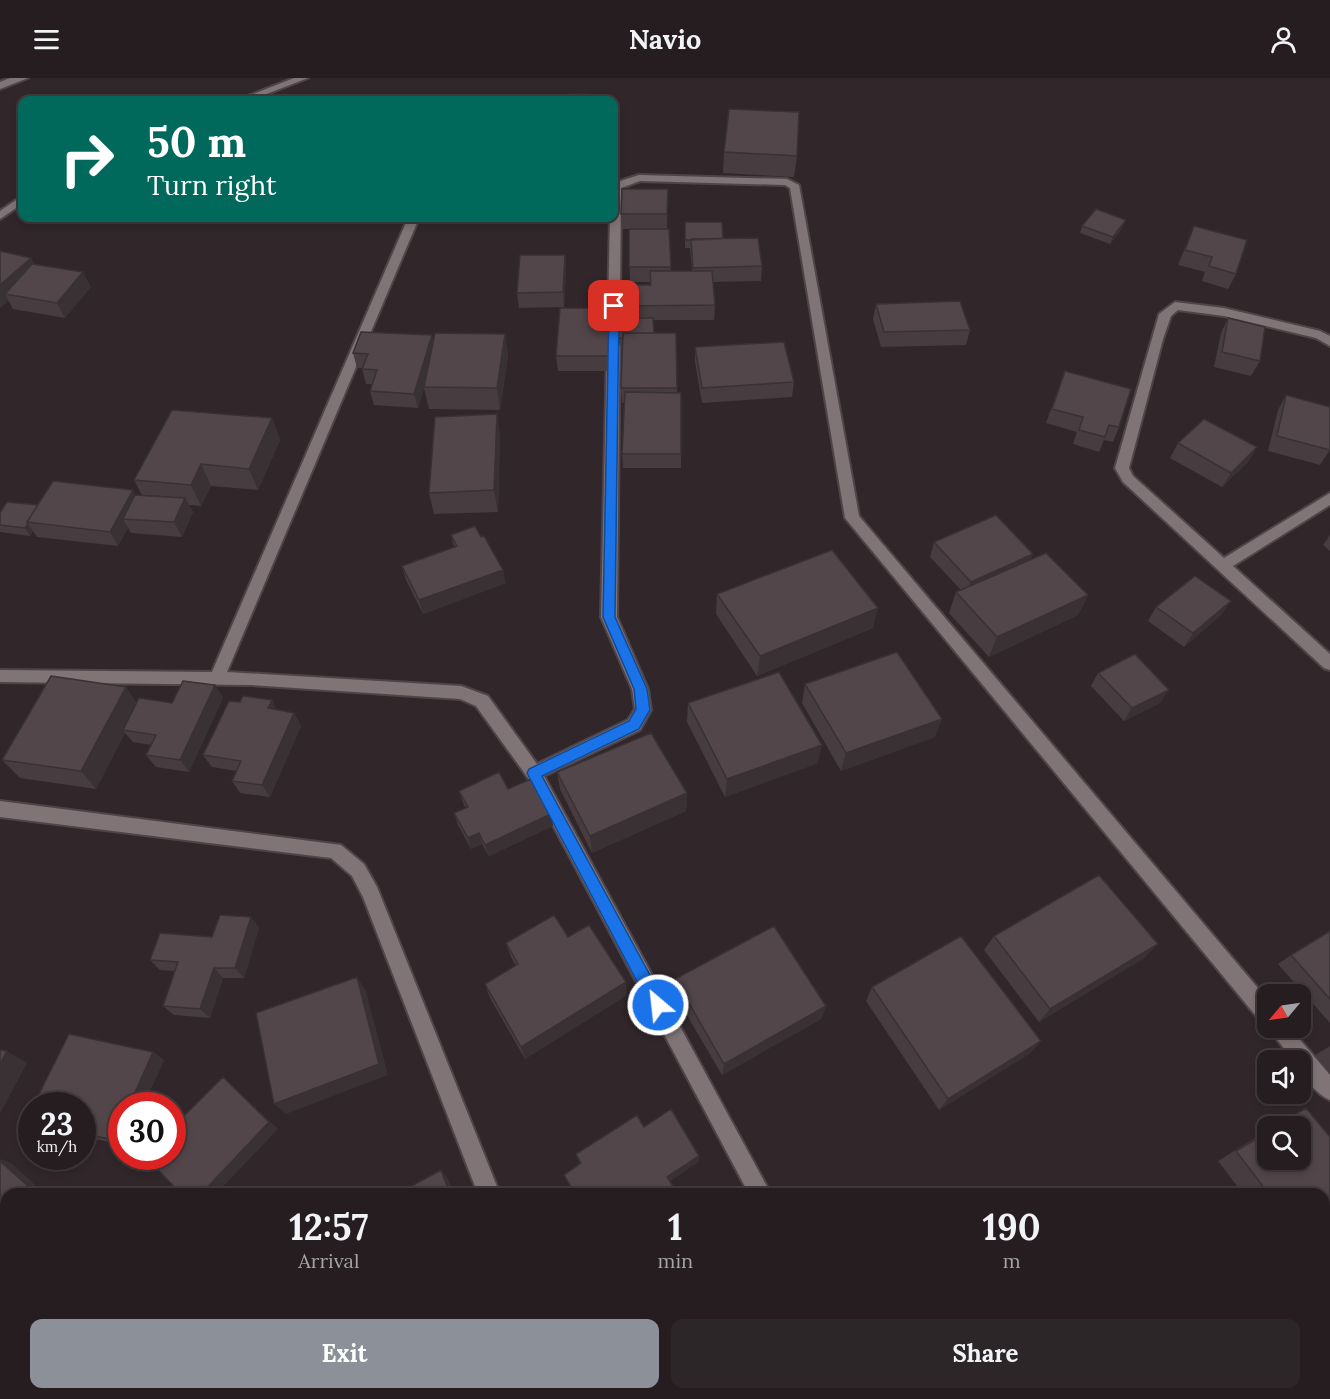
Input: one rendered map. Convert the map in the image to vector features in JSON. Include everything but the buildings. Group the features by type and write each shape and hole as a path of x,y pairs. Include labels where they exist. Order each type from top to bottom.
{"street":[{"path":"0,86 6,82 23,78"},
{"path":"254,96 303,78"},
{"path":"618,185 639,178 787,182 795,187 852,518 1257,1002"},
{"path":"0,216 18,202"},
{"path":"218,678 412,222"},
{"path":"534,773 634,725 643,710 640,689 609,617 615,222"},
{"path":"1330,342 1320,335 1224,312 1175,306 1165,314 1122,468 1128,478 1330,664"},
{"path":"1222,566 1330,498"},
{"path":"0,676 218,678 460,693 482,701 534,773 757,1188"},
{"path":"0,809 335,851 358,870 371,893 487,1188"},
{"path":"1286,1038 1330,1090"}],"route":[{"path":"614,306 609,617 640,689 643,710 634,725 534,773 658,1005"}]}
